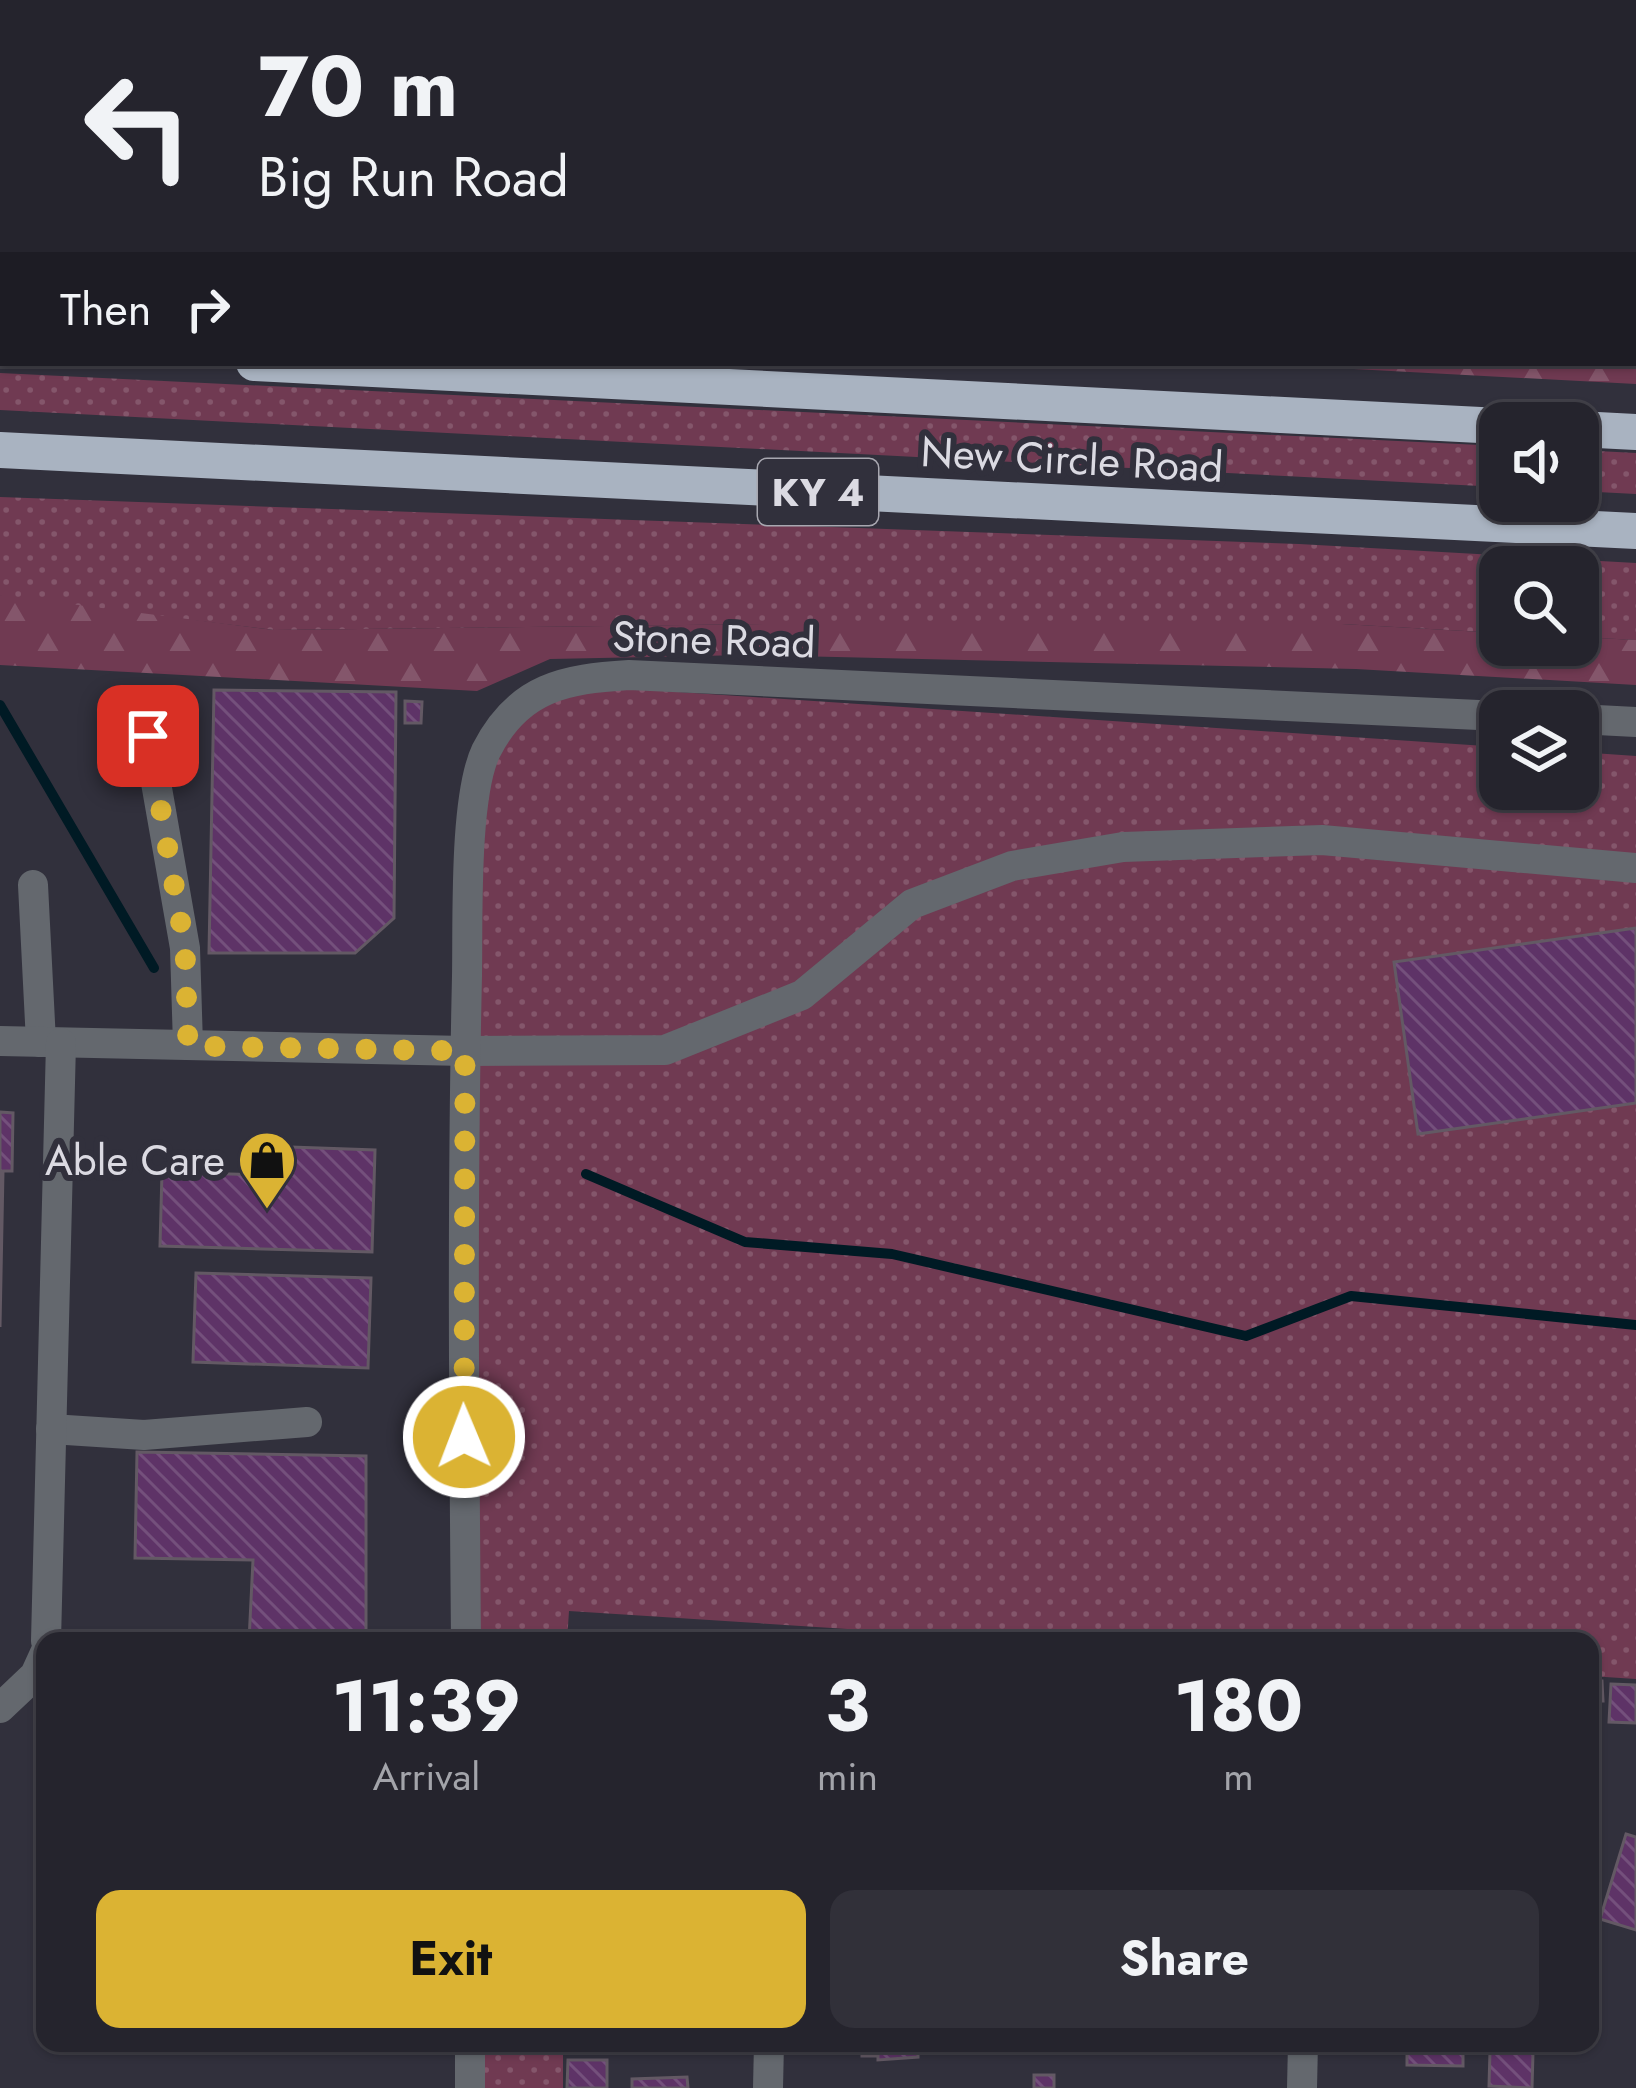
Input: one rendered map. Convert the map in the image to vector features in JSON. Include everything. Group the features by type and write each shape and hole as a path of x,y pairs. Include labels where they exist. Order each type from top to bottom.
{"highway":[{"name":"New Circle Road","path":"313,366 1479,425"},
{"path":"1599,430 1636,432"},
{"name":"New Circle Road","path":"0,450 1636,531"}],"street":[{"name":"Stone Road","path":"466,1632 465,1051 476,782 502,724 520,705 579,678 629,675 1479,715"},
{"path":"1599,720 1636,722"},
{"path":"148,736 185,947 188,1046"},
{"path":"0,1040 465,1051 665,1050 802,995 912,904 1012,866 1123,847 1322,840 1636,868"},
{"path":"33,885 51,1042 46,1632"},
{"path":"51,1429 144,1435 307,1423"},
{"path":"0,1708 36,1691"},
{"path":"470,2052 470,2088"},
{"path":"768,2088 769,2052"},
{"path":"1302,2088 1303,2052"}],"green space":[{"path":"1297,366 1636,366 1636,384"},
{"path":"0,373 1479,445 1479,486 0,410"},
{"path":"1599,451 1636,453 1636,494 1599,492"},
{"path":"0,497 1479,554 1479,632 1342,624 274,630 0,595"},
{"path":"1599,561 1636,563 1636,640 1599,638"},
{"path":"0,595 274,630 1342,624 1479,632 1479,666 1599,666 1599,638 1636,640 1636,685 1356,669 746,655 550,659 477,691 0,665"},
{"path":"559,684 1479,746 1479,810 1599,810 1599,753 1636,756 1636,1679 1599,1677 1599,1632 895,1632 569,1611 568,1632 465,1632 469,896 502,724"},
{"path":"462,2052 563,2052 563,2088 462,2088"}],"building":[{"path":"214,690 396,692 394,918 355,953 209,953"},
{"path":"405,701 422,702 421,723 405,723"},
{"path":"1636,928 1636,1103 1418,1134 1394,962"},
{"path":"0,1112 13,1113 12,1171 3,1171 0,1327"},
{"name":"Able Care","path":"262,1146 375,1150 372,1252 160,1246 162,1172 261,1175"},
{"path":"196,1273 371,1278 368,1368 193,1362"},
{"path":"137,1452 366,1456 366,1632 249,1632 253,1560 135,1558"},
{"path":"1611,1684 1636,1685 1636,1723 1609,1722"},
{"path":"1626,1834 1636,1837 1636,1930 1600,1919"},
{"path":"862,2052 918,2052 918,2057 878,2060 878,2056 862,2056"},
{"path":"1407,2052 1463,2052 1463,2066 1407,2065"},
{"path":"1490,2052 1533,2053 1532,2088 1489,2086"},
{"path":"568,2060 607,2060 607,2088 567,2088"},
{"path":"1034,2075 1054,2075 1054,2088 1034,2088"},
{"path":"687,2077 688,2088 632,2088 632,2079"}],"waterway":[{"path":"0,705 154,968"},
{"path":"586,1174 745,1242 892,1254 1246,1336 1351,1296 1636,1325"}],"place":[{"name":"Able Care","path":"267,1211"}],"route":[{"path":"148,736 185,947 188,1046 465,1051 464,1437"}]}
